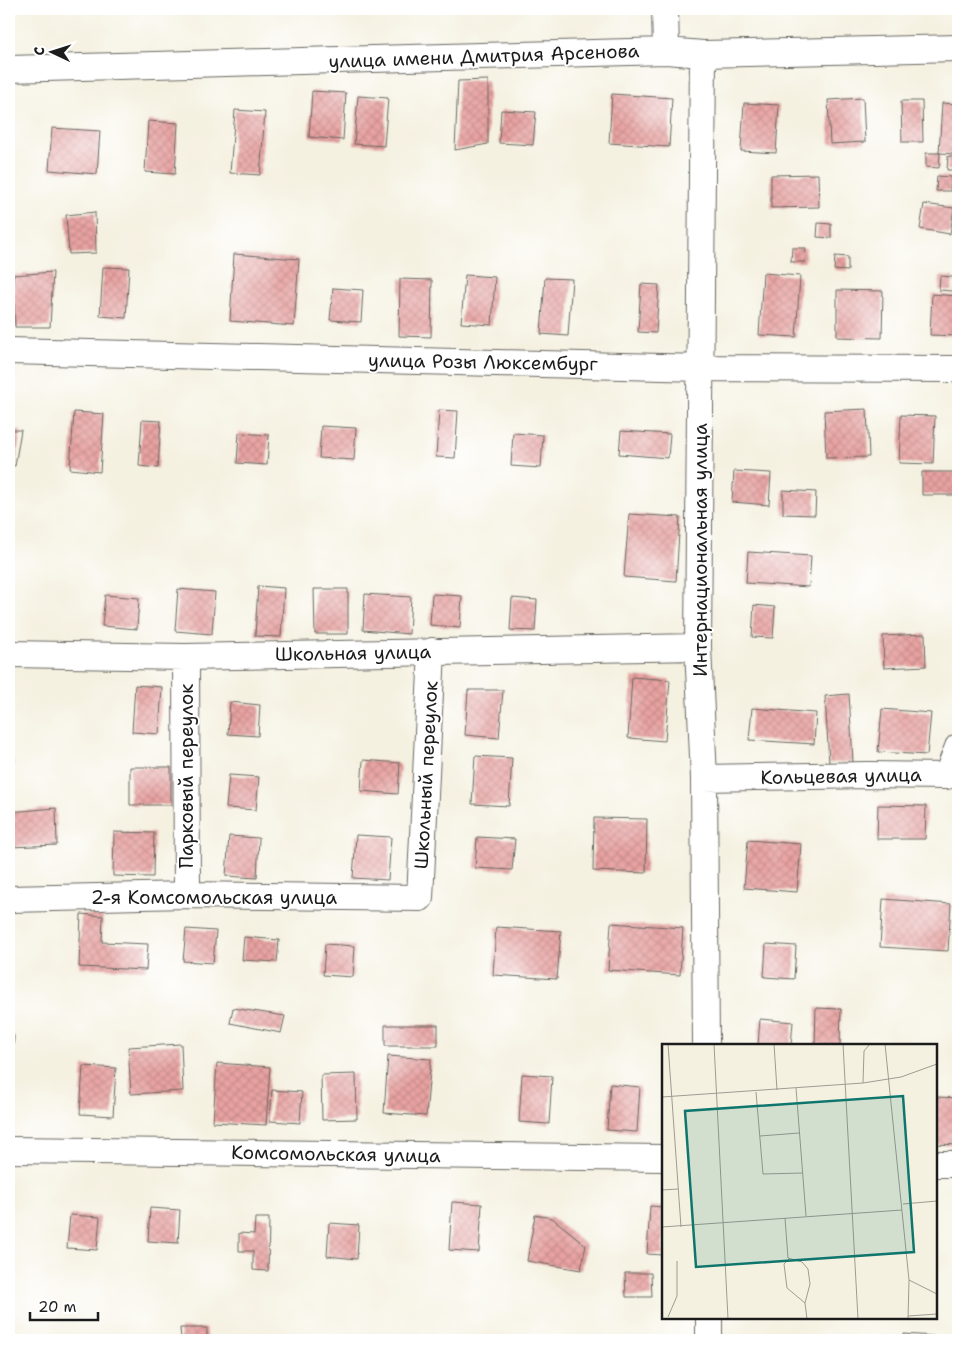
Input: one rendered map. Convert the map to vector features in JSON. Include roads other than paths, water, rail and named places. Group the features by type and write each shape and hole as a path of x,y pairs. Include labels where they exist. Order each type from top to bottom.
{"street":[{"path":"666,9 666,51"},
{"name":"улица имени Дмитрия Арсенова","path":"9,69 666,51 704,54 958,48"},
{"name":"Интернациональная улица","path":"704,54 698,647 704,778 706,1044"},
{"name":"улица Розы Люксембург","path":"9,351 702,368 958,369"},
{"name":"Школьная улица","path":"9,654 186,657 698,647"},
{"name":"Школьный переулок","path":"420,898 432,651"},
{"name":"Парковый переулок","path":"186,657 187,895"},
{"name":"Кольцевая улица","path":"704,778 868,775 947,776 958,747"},
{"name":"2-я Комсомольская улица","path":"9,899 187,895 420,898"},
{"name":"Комсомольская улица","path":"9,1150 662,1158"},
{"path":"937,1164 958,1164"},
{"path":"709,1319 709,1340"}]}
